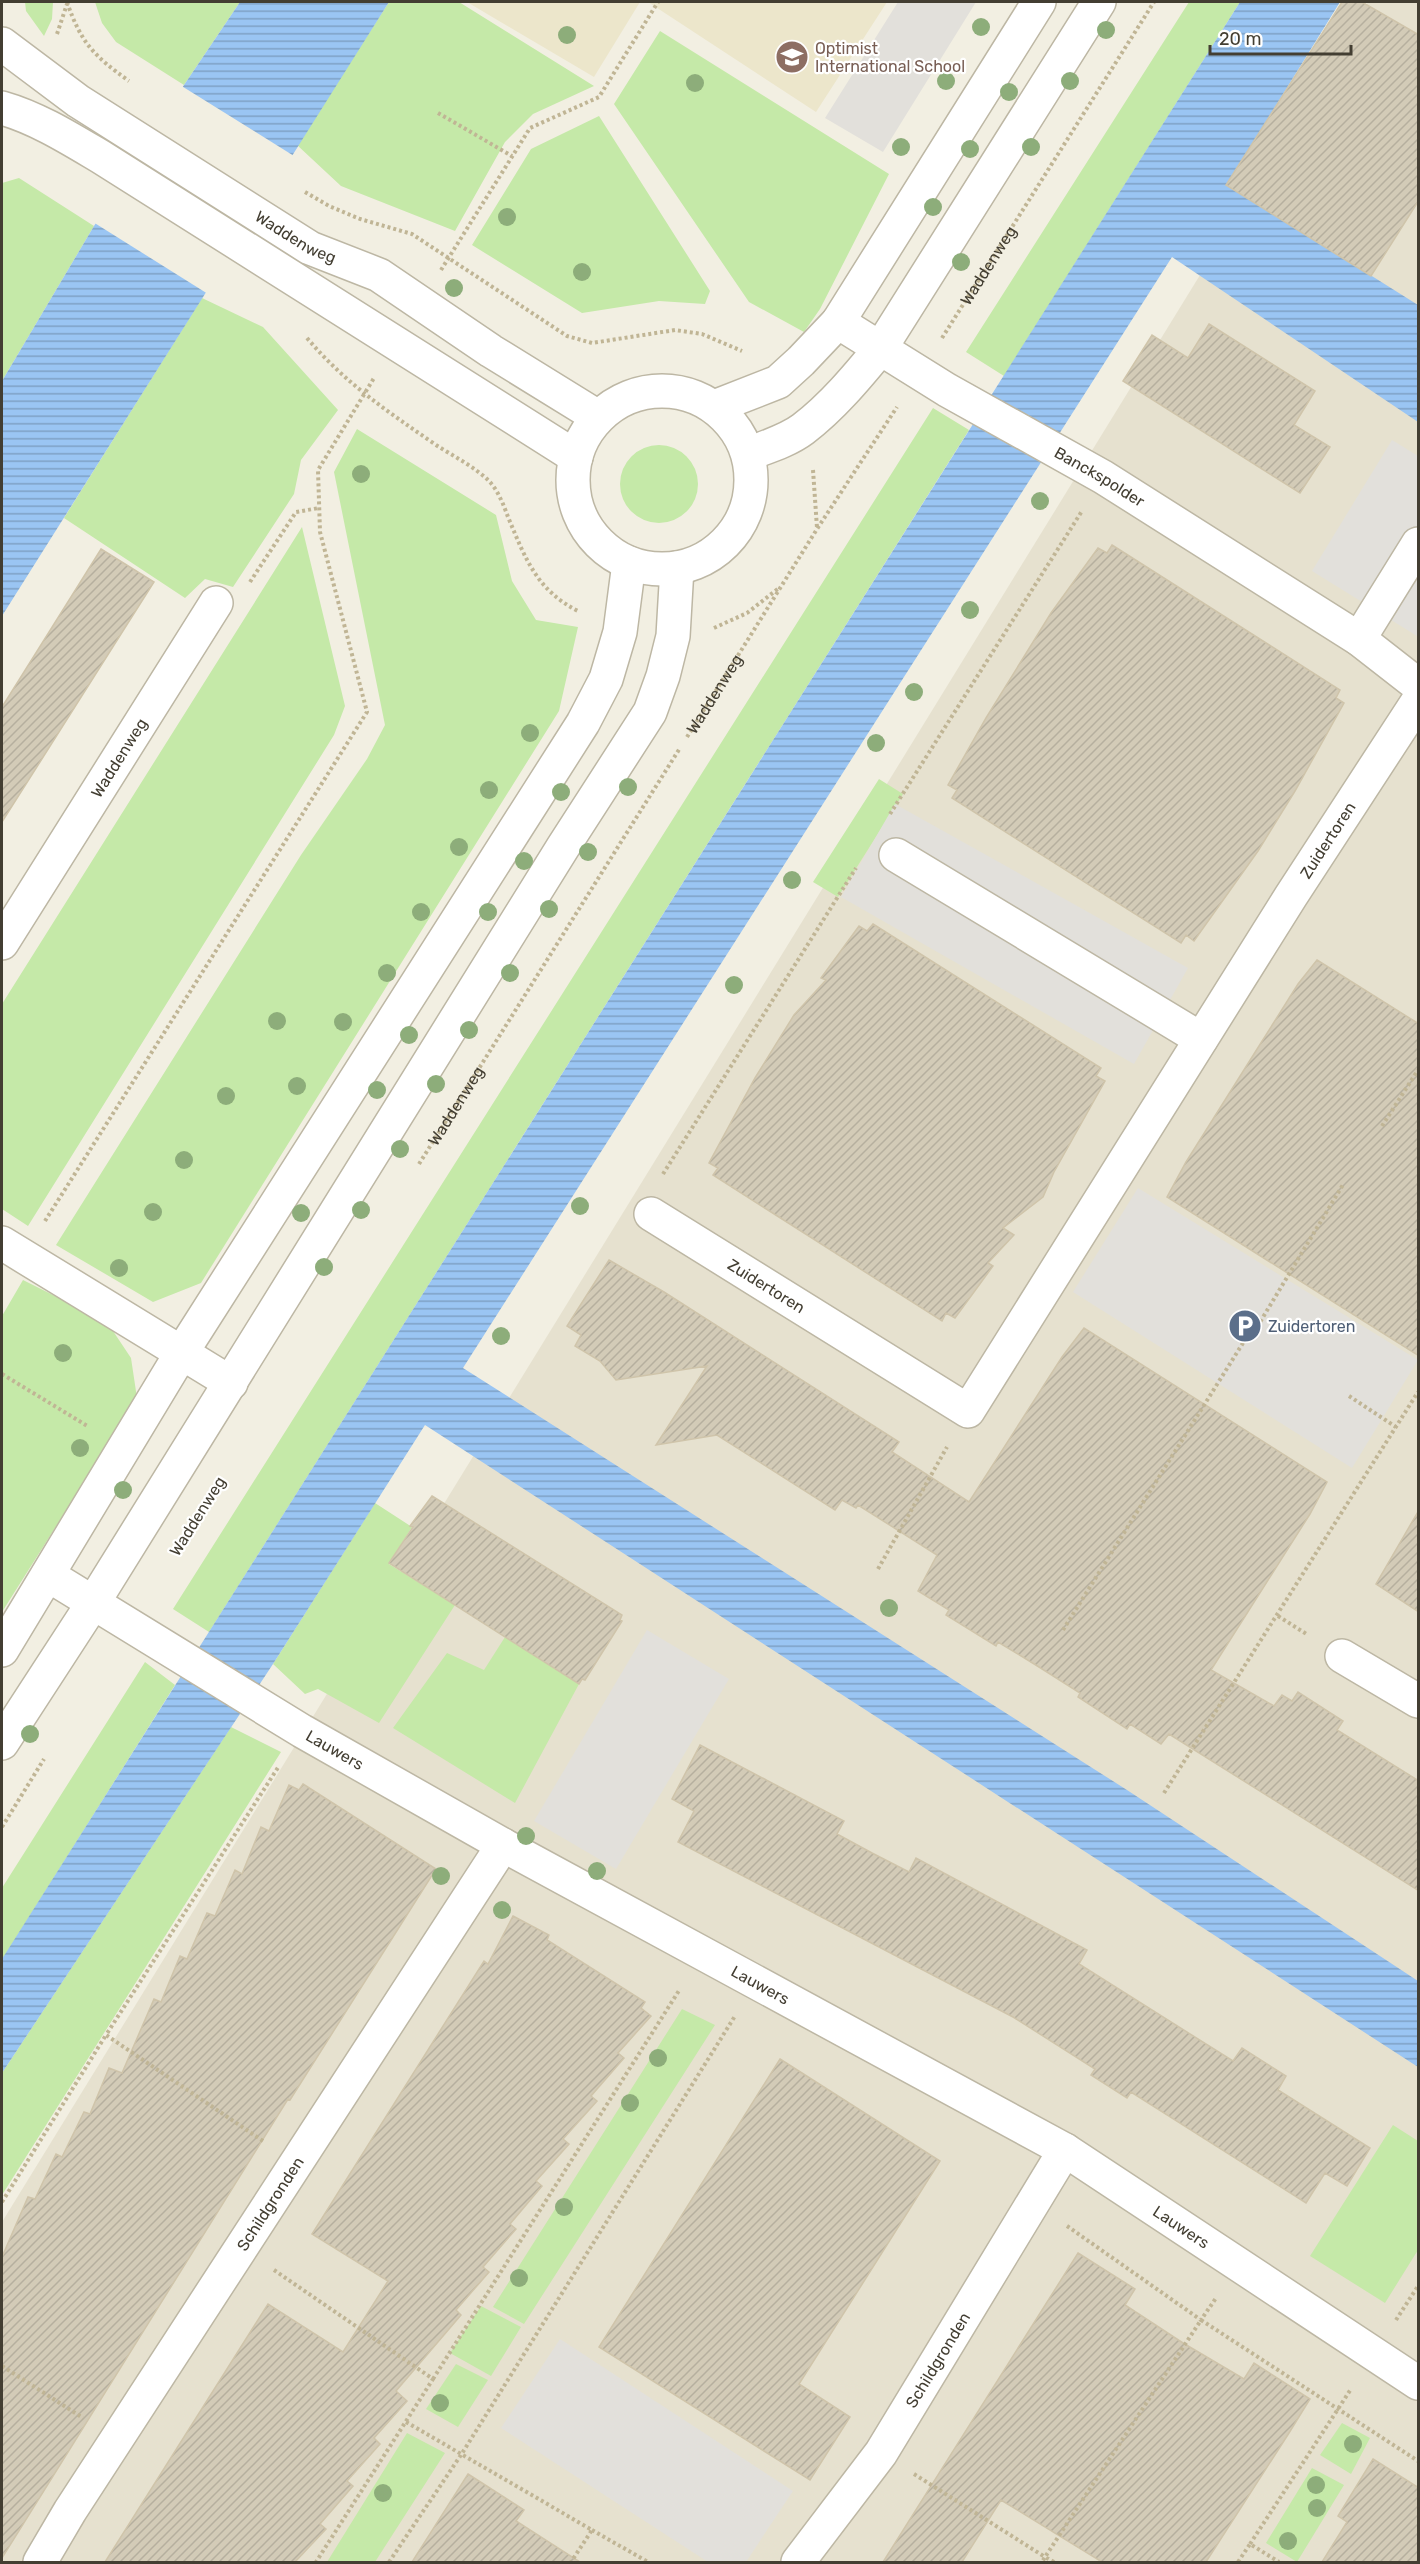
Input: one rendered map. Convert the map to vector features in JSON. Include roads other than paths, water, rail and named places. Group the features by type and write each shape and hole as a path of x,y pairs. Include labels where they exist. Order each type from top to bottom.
{"street":[{"path":"714,407 778,382 838,322 1039,2"},
{"path":"748,454 776,444 801,430 852,382 880,349 1099,2"},
{"name":"Waddenweg","path":"2,44 44,76 121,128 310,248 379,275 491,351 598,417"},
{"path":"2,108 20,113 61,133 102,157 576,457"},
{"name":"Banckspolder","path":"838,322 933,382 1087,469 1359,639 1419,685"},
{"path":"654,391 675,392 695,396 714,407 728,419 740,436 748,454 752,479 748,504 738,527 722,546 701,561 677,568 652,569 629,563 610,553 594,539 582,521 575,501 572,479 576,457 584,436 598,417 614,404 633,395 654,391"},
{"path":"1359,639 1419,544"},
{"path":"2,1650 182,1352 577,732 606,679 620,632 629,563"},
{"path":"2,1743 93,1603 650,712 663,676 673,636 677,568"},
{"name":"Waddenweg","path":"2,943 216,603"},
{"name":"Zuidertoren","path":"651,1214 968,1411 1291,896 1419,701"},
{"path":"896,855 1201,1039"},
{"path":"12,1250 231,1383"},
{"path":"48,1575 93,1603"},
{"name":"Lauwers","path":"93,1603 296,1727 502,1845 1065,2150 1419,2383"},
{"path":"1342,1656 1419,1701"},
{"name":"Schildgronden","path":"40,2562 117,2439 502,1845"},
{"name":"Schildgronden","path":"798,2562 881,2453 1065,2150"}],"water":[{"path":"240,2 389,2 2,616 2,381 94,226"},
{"path":"1240,2 1340,2 1227,185 1418,305 1418,422 1172,257 463,1368 1127,1790 1418,1981 1418,2067 425,1425 273,1664 2,2073 2,1959"}],"place":[{"name":"Optimist International School","path":"792,57"},
{"name":"Zuidertoren","path":"1245,1326"}]}
